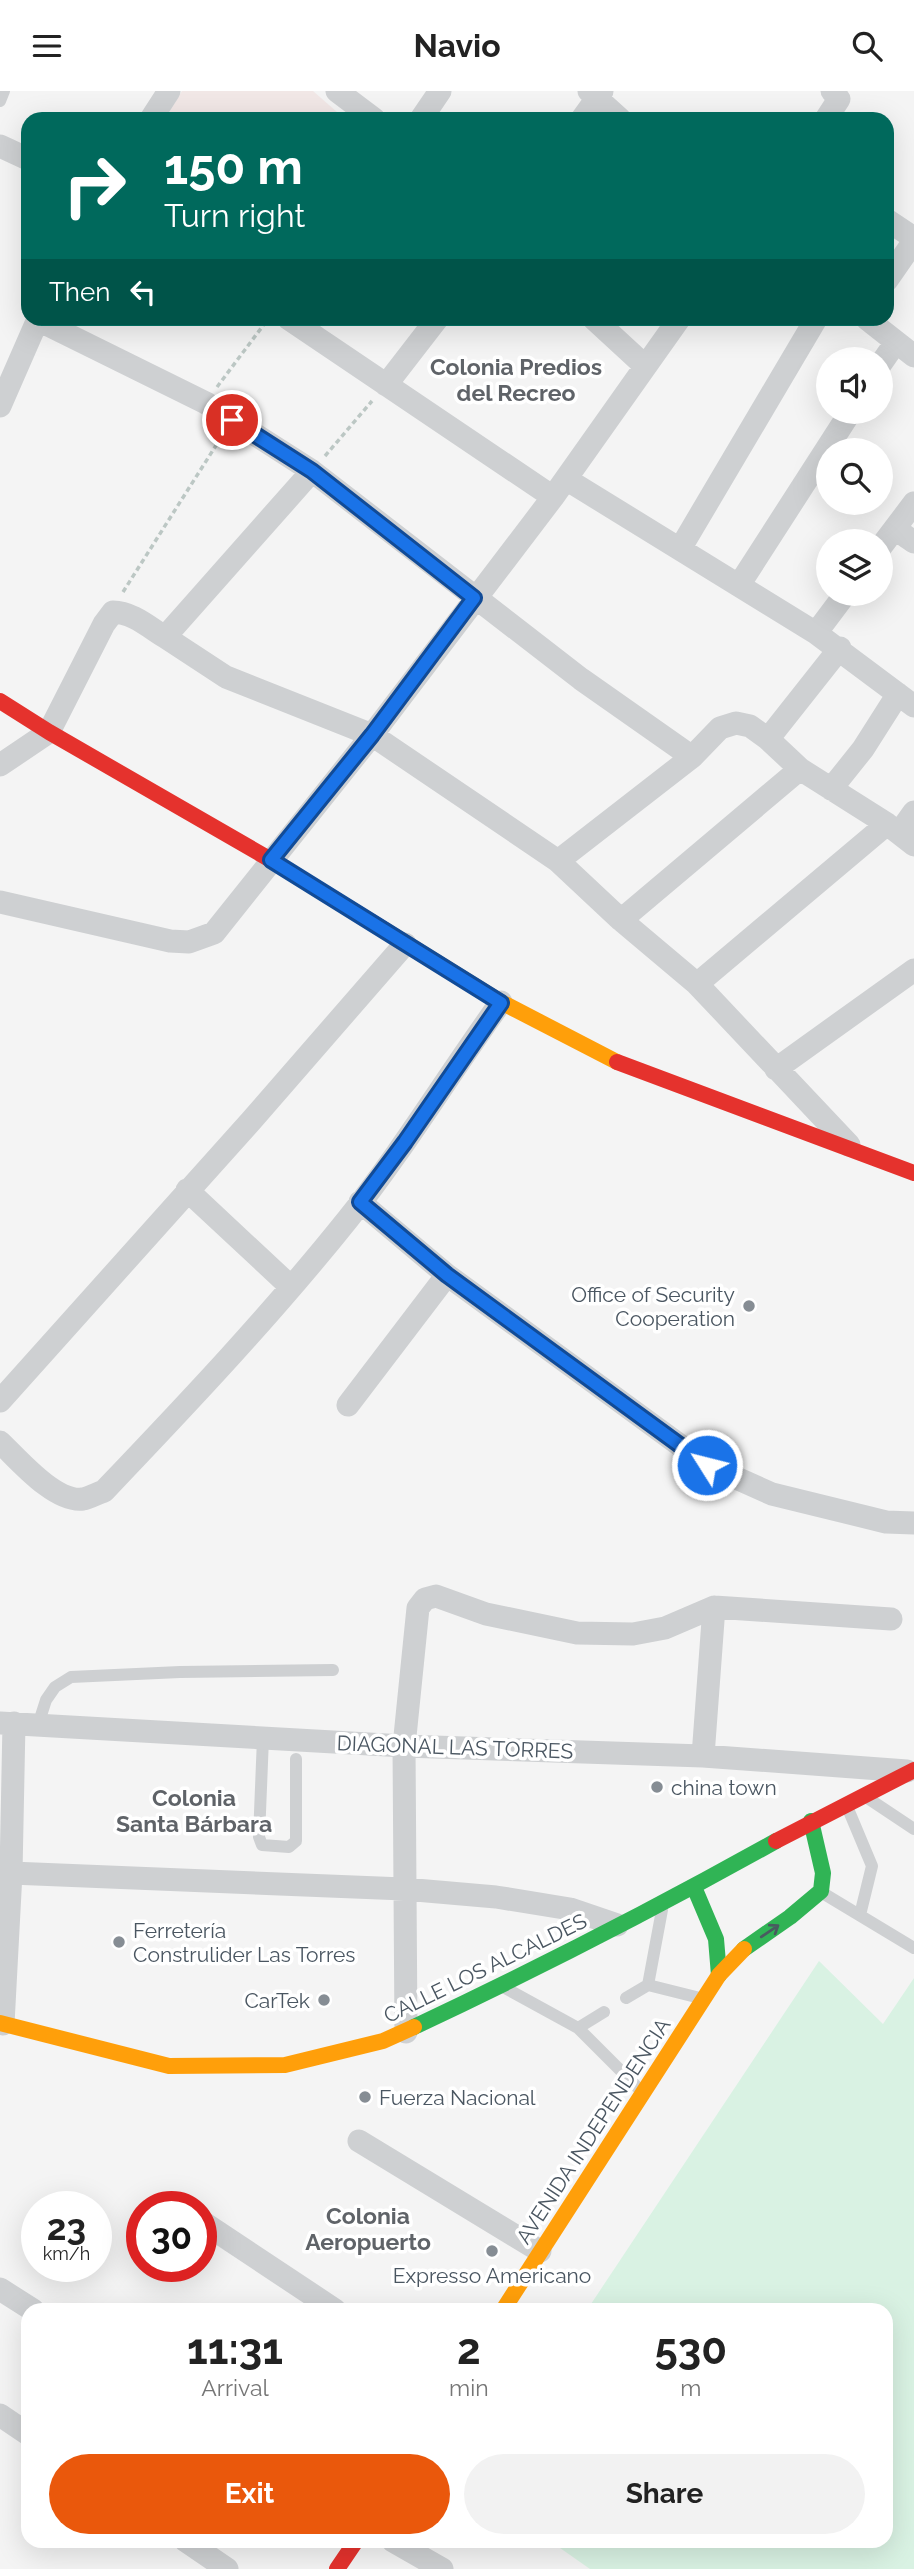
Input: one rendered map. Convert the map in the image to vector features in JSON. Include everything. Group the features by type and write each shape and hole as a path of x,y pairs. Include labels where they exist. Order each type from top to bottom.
{"street":[{"path":"155,112 169,91"},
{"path":"337,91 365,112"},
{"path":"426,112 440,91"},
{"path":"831,91 839,99 831,112"},
{"path":"586,112 596,93 614,112"},
{"path":"0,146 21,156"},
{"path":"894,225 914,240 894,269"},
{"path":"0,406 35,326"},
{"path":"52,326 206,403 312,471 581,679 692,757"},
{"path":"299,326 386,385 559,488 680,549 817,633 906,700 831,789"},
{"path":"386,385 432,326"},
{"path":"602,326 645,366"},
{"path":"0,902 170,941 189,942 214,933 372,735 559,488 674,326"},
{"path":"680,549 812,326"},
{"path":"876,326 914,356"},
{"path":"892,347 895,342"},
{"path":"738,585 843,424"},
{"path":"165,637 312,471"},
{"path":"905,535 914,503"},
{"path":"817,633 837,606"},
{"path":"0,765 49,732 104,624 113,613 121,612 226,677 372,735 558,861 621,920 697,984 854,1150"},
{"path":"768,739 840,648"},
{"path":"0,701 271,860 501,1003 610,1059 854,1150 909,1165"},
{"path":"558,861 692,757 720,728 736,723 750,726 800,769 900,834"},
{"path":"621,920 800,769"},
{"path":"697,984 900,834 914,812"},
{"path":"0,1401 251,1121 405,944"},
{"path":"776,1069 914,970"},
{"path":"0,1442 42,1482 63,1495 82,1500 104,1491 178,1414 291,1287 405,1142 501,1003"},
{"path":"187,1190 291,1287"},
{"path":"360,1202 447,1275 707,1465 772,1494 886,1523 914,1523"},
{"path":"348,1405 447,1275"},
{"path":"406,2032 404,1746 418,1608 425,1599 436,1596 486,1614 577,1633 633,1634 665,1628 713,1607 891,1619"},
{"path":"703,1756 713,1607"},
{"path":"1,2023 11,1873 7,1723"},
{"name":"DIAGONAL LAS TORRES","path":"7,1723 404,1746 703,1756 912,1771"},
{"name":"CALLE LOS ALCALDES","path":"1,2023 169,2066 285,2064 383,2041 501,1986 694,1887 811,1821 912,1771"},
{"path":"811,1821 823,1873 821,1891"},
{"path":"11,1873 404,1889 496,1897 570,1909 617,1925"},
{"path":"694,1887 718,1940 719,1975"},
{"name":"AVENIDA INDEPENDENCIA","path":"507,2303 719,1975 740,1952 790,1917 821,1891"},
{"path":"359,2141 540,2251"},
{"path":"217,2232 324,2303"},
{"path":"0,2289 22,2303"},
{"path":"0,2415 21,2429"},
{"path":"196,2548 227,2569"},
{"path":"337,2569 351,2548"},
{"path":"405,2548 442,2569"}],"lane":[{"path":"0,101 4,91"},
{"path":"38,1725 46,1700 55,1687 71,1677 333,1670"},
{"path":"263,1738 259,1837 262,1846 289,1847 296,1841 296,1759"},
{"path":"863,1795 914,1829"},
{"path":"846,1803 872,1866 860,1915"},
{"path":"821,1891 914,1948"},
{"path":"648,1985 663,1902"},
{"path":"626,1998 648,1985 703,1999"},
{"path":"501,1986 578,2028 643,2092"},
{"path":"578,2028 604,2012"}],"path":[{"path":"206,403 263,326"},
{"path":"312,471 386,385"},
{"path":"113,613 114,607 232,420"}],"shaded area":[{"path":"182,91 313,91 337,112 169,112"}],"green space":[{"path":"819,1961 883,2024 914,1978 914,2569 590,2569 560,2548 893,2548 893,2303 592,2303"}],"traffic: fast":[{"path":"744,1949 790,1917 821,1891 823,1873 811,1821"},
{"path":"414,2027 597,1937 776,1841"},
{"path":"694,1887 716,1939 719,1975"}],"traffic: slow":[{"path":"385,930 501,1002 617,1062"},
{"path":"508,2303 719,1975 744,1949"},
{"path":"0,2023 169,2066 285,2065 383,2041 414,2027"}],"traffic: jam":[{"path":"0,701 385,930"},
{"path":"617,1062 914,1173"},
{"path":"776,1841 914,1770"},
{"path":"337,2569 351,2548"}],"place":[{"name":"Office of Security Cooperation","path":"749,1306"},
{"name":"china town","path":"657,1787"},
{"name":"Ferretería Construlider Las Torres","path":"119,1942"},
{"name":"CarTek","path":"324,2000"},
{"name":"Fuerza Nacional","path":"365,2097"},
{"name":"Expresso Americano","path":"492,2251"}],"district":[{"name":"Colonia Predios del Recreo","path":"516,379"},
{"name":"Colonia Santa Bárbara","path":"194,1810"},
{"name":"Colonia Aeropuerto","path":"368,2228"}],"route":[{"path":"232,420 312,471 474,598 372,735 271,860 501,1003 360,1202 447,1275 707,1465"}]}
